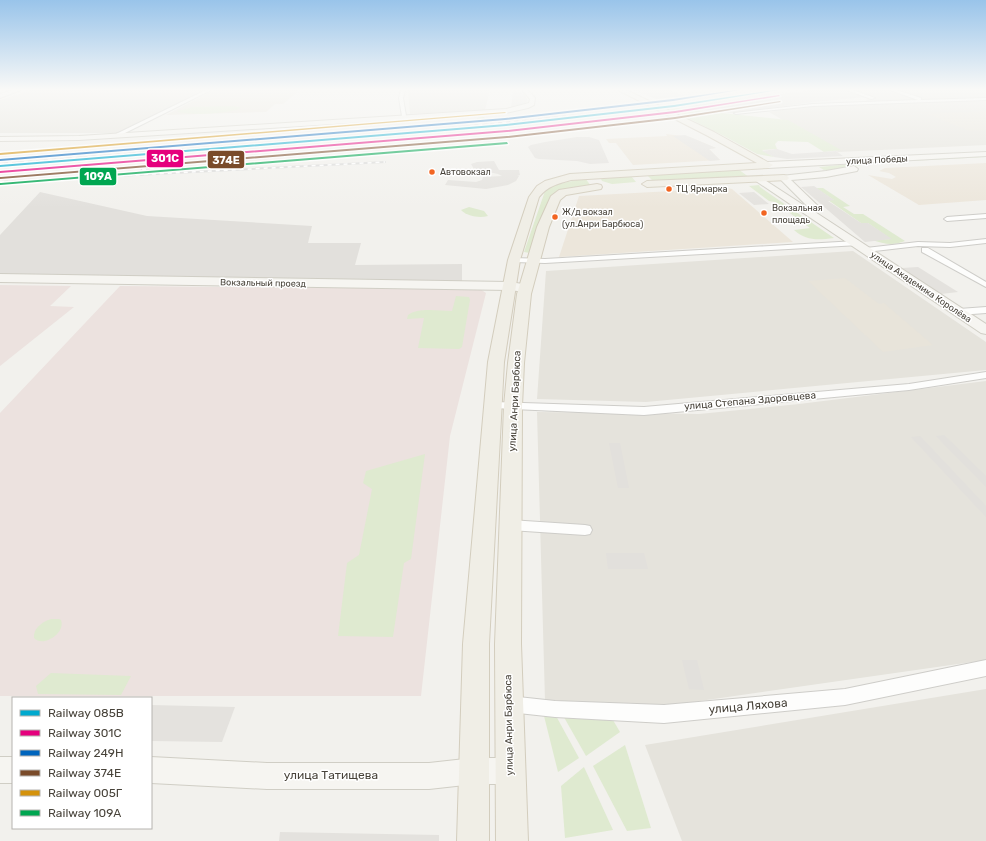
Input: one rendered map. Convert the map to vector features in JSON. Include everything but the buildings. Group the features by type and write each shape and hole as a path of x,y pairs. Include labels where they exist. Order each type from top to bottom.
{"main road":[{"path":"695,129 721,144 738,158 747,172 757,179"},
{"path":"698,129 777,170 784,178"},
{"name":"улица Анри Барбюса","path":"473,841 476,644 503,406 516,363 517,287 514,260 523,226 536,193 541,188 558,180 594,175 768,165"},
{"path":"634,173 639,178 638,185 784,178"},
{"name":"улица Анри Барбюса","path":"517,287 533,261 543,227 555,198 563,192 570,190 607,186 592,181 592,177 594,175"},
{"name":"улица Анри Барбюса","path":"503,406 510,525 508,704 512,841"}],"street":[{"path":"117,135 129,129"},
{"path":"0,139 117,135 204,129"},
{"name":"улица Победы","path":"768,165 986,154"},
{"name":"улица Победы","path":"784,178 826,174 875,165 986,159"},
{"path":"809,163 810,168 826,174"},
{"path":"784,178 820,213 861,246"},
{"path":"757,179 861,246"},
{"path":"947,219 986,216"},
{"path":"514,260 533,261 918,244 950,245 986,241"},
{"path":"950,245 949,248 925,250 986,285"},
{"name":"улица Академика Королёва","path":"861,246 986,330"},
{"name":"Вокзальный проезд","path":"0,278 517,287"},
{"path":"958,312 986,310"},
{"name":"улица Степана Здоровцева","path":"503,406 644,411 910,387 986,375"},
{"path":"510,525 585,530"},
{"name":"улица Ляхова","path":"508,704 555,709 664,714 845,697 986,668"},
{"path":"0,770 12,770"},
{"name":"улица Татищева","path":"152,770 185,770 267,776 429,776 474,771 511,771"}],"shaded area":[{"path":"0,129 125,129 117,133 0,133"},
{"path":"799,129 986,129 986,145 838,152"},
{"path":"966,129 986,129 986,130 970,131"},
{"path":"666,134 690,137 716,148 709,149 720,160 633,165 616,143 609,143 606,139 667,136"},
{"path":"685,135 716,148 709,149 720,160 710,161 673,136"},
{"path":"577,137 589,137 599,140 609,163 590,164 577,161 539,159 535,158 528,147 545,142"},
{"path":"777,149 792,154 836,151 843,156 787,159 774,157 762,151"},
{"path":"494,161 499,170 519,170 520,175 517,176 519,176 516,181 508,185 486,189 445,185 448,180 476,182 482,180 483,177 502,176 474,169 471,164 477,162"},
{"path":"986,163 986,200 919,205 868,175 892,179 896,177 889,173 879,171 885,168"},
{"path":"814,186 834,200 828,201 861,223 868,223 892,239 865,242 801,187"},
{"path":"732,189 793,242 559,257 579,196"},
{"path":"40,192 147,216 312,226 308,243 361,243 355,265 462,264 462,282 0,275 0,235"},
{"path":"754,192 769,204 754,205 739,193"},
{"path":"853,251 986,342 986,370 646,402 537,399 546,271"},
{"path":"918,267 958,292 941,294 902,268"},
{"path":"845,278 879,304 884,303 933,345 883,352 808,281"},
{"path":"0,285 71,286 50,306 74,307 0,366"},
{"path":"120,286 480,289 486,293 450,436 421,696 0,696 0,413"},
{"path":"986,381 986,660 665,706 545,701 537,412 699,414 799,404"},
{"path":"944,435 986,476 986,487 936,436"},
{"path":"920,436 986,506 986,517 911,437"},
{"path":"609,443 620,443 629,488 618,488"},
{"path":"606,553 644,553 648,569 608,569"},
{"path":"682,660 697,660 704,690 689,689"},
{"path":"986,689 986,841 682,841 645,745"},
{"path":"152,705 235,707 222,742 152,741"},
{"path":"280,832 439,835 439,841 279,841"}],"green space":[{"path":"710,129 804,129 841,150 824,152 808,142 778,141 775,144 777,149 762,150 774,157 757,154"},
{"path":"986,156 874,163 829,171 819,167 872,162"},
{"path":"738,169 750,178 654,182 648,176"},
{"path":"631,176 636,182 612,184 602,181 601,179"},
{"path":"585,178 591,186 562,190 530,253 524,252 545,191 555,185"},
{"path":"759,185 834,238 812,239 799,234 794,230 810,228 775,202 769,201 749,186"},
{"path":"816,188 823,188 850,206 843,207 854,214 863,214 905,241 896,244 888,244 872,240 891,239 868,223 861,223 828,200 834,200"},
{"path":"469,207 484,211 488,216 474,216 461,210"},
{"path":"456,296 469,297 470,300 462,347 459,349 418,348 424,318 407,319 408,315 423,310 452,311"},
{"path":"425,454 411,559 404,563 393,637 338,636 347,563 359,555 372,489 363,483 366,471"},
{"path":"51,619 61,620 62,625 60,630 53,638 38,641 34,638 35,631 44,622"},
{"path":"51,673 131,676 121,695 38,694 36,686"},
{"path":"561,712 610,715 620,732 586,756"},
{"path":"555,714 579,758 558,772 544,716"},
{"path":"625,745 651,828 627,831 593,766"},
{"path":"584,767 613,830 565,838 561,786"}],"railway":[{"path":"0,164 438,129"},
{"path":"142,170 191,163 268,158"},
{"path":"0,182 385,162"}],"rail line":[{"name":"005Г","path":"0,154 305,129"},
{"name":"249Н","path":"0,160 379,129"},
{"name":"085В","path":"0,166 454,129"},
{"name":"301С","path":"0,172 523,129"},
{"name":"374Е","path":"1,178 507,137 576,129"},
{"name":"109А","path":"1,184 507,143"}],"place":[{"name":"Автовокзал","path":"432,172"},
{"name":"ТЦ Ярмарка","path":"669,189"},
{"name":"Вокзальная площадь","path":"764,213"},
{"name":"Ж/д вокзал (ул.Анри Барбюса)","path":"555,217"}]}
